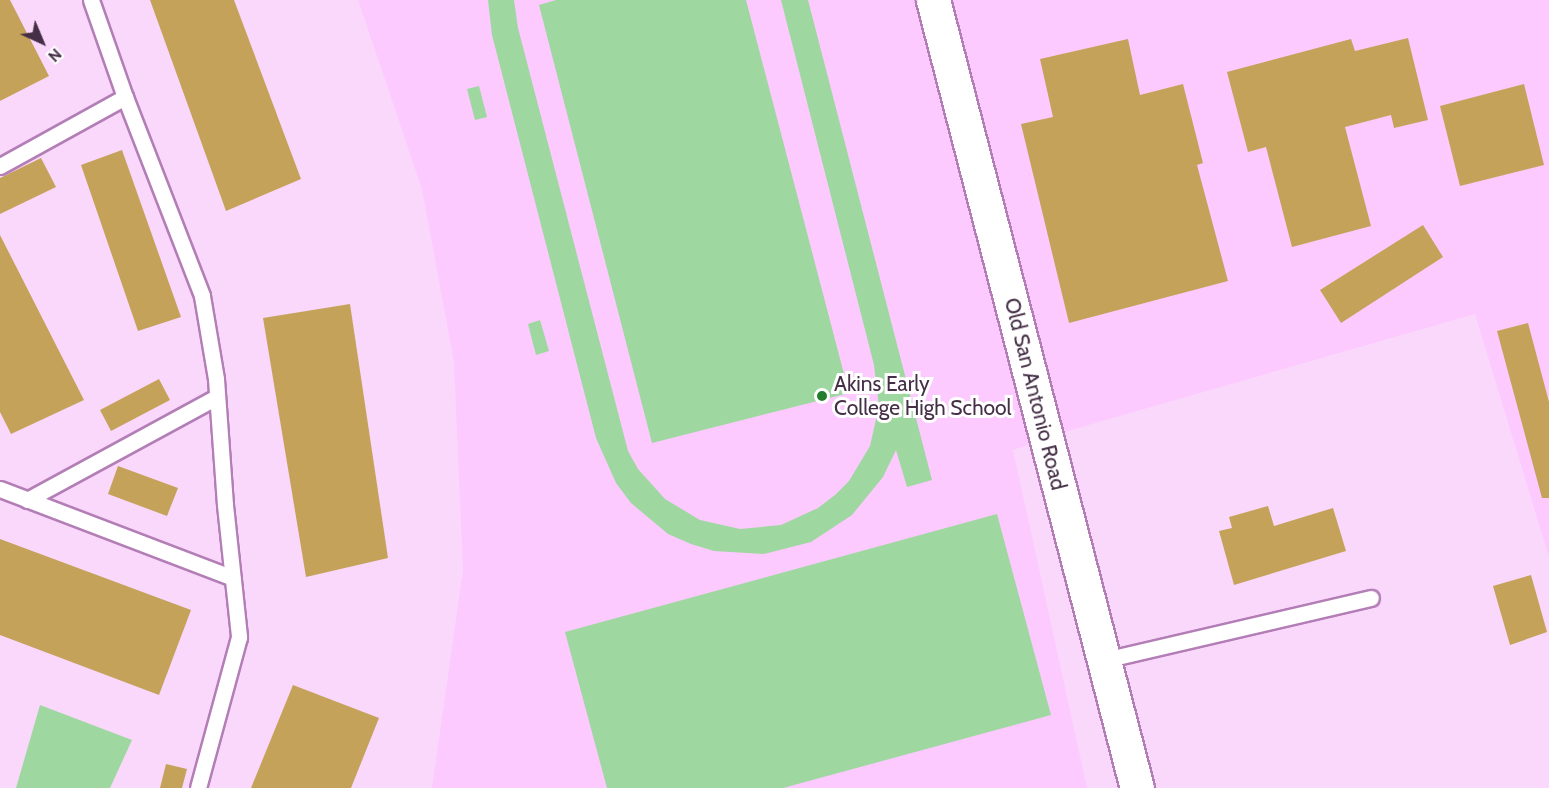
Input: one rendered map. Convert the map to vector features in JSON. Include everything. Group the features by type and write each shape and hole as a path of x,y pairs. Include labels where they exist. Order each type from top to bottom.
{"street":[{"name":"Old San Antonio Road","path":"933,0 1137,788"}],"lane":[{"path":"91,0 125,97 202,296 217,398 239,637 198,788"},
{"path":"0,166 125,97"},
{"path":"27,500 217,398"},
{"path":"0,489 233,578"},
{"path":"1104,660 1371,598"}],"shaded area":[{"name":"Akins Early College High School","path":"358,0 1549,0 1549,557 1475,314 1071,430 1013,450 1087,788 432,788 463,570 454,362 422,189"}],"green space":[{"path":"488,0 514,0 518,28 628,451 638,469 665,499 700,520 740,529 781,525 818,508 835,495 849,481 870,446 879,406 874,365 781,0 808,0 932,480 907,487 896,450 883,477 852,515 811,542 764,554 714,551 691,544 668,534 631,503 616,483 596,438 492,35"},
{"path":"556,0 746,0 849,393 652,443 539,5"},
{"path":"479,86 487,117 475,120 467,89"},
{"path":"540,320 549,351 536,355 528,324"},
{"path":"997,514 1051,715 783,788 607,788 565,632"},
{"path":"40,705 132,740 110,788 16,788"}],"building":[{"path":"0,0 10,0 49,76 0,101"},
{"path":"150,0 234,0 301,179 226,211"},
{"path":"1408,38 1428,120 1394,128 1391,115 1345,127 1371,226 1292,247 1266,147 1248,152 1227,72 1351,39 1355,51"},
{"path":"1128,39 1140,95 1183,84 1203,163 1197,165 1228,281 1069,323 1021,124 1053,117 1040,59"},
{"path":"1524,84 1544,165 1460,186 1440,106"},
{"path":"122,150 181,317 138,331 81,165"},
{"path":"41,158 56,187 0,214 0,178"},
{"path":"1423,225 1443,257 1341,323 1320,290"},
{"path":"0,235 84,400 11,434 0,412"},
{"path":"350,304 388,558 306,577 263,318"},
{"path":"1528,323 1549,402 1549,498 1542,498 1497,331"},
{"path":"159,379 170,400 111,431 100,410"},
{"path":"118,466 178,488 167,516 108,494"},
{"path":"1268,506 1274,526 1333,508 1346,551 1234,585 1219,531 1232,528 1229,517"},
{"path":"0,539 191,610 159,695 0,635"},
{"path":"1531,575 1547,632 1510,645 1493,586"},
{"path":"293,685 379,718 351,788 251,788"},
{"path":"166,764 187,769 182,788 160,788"}],"place":[{"name":"Akins Early College High School","path":"822,396"}]}
